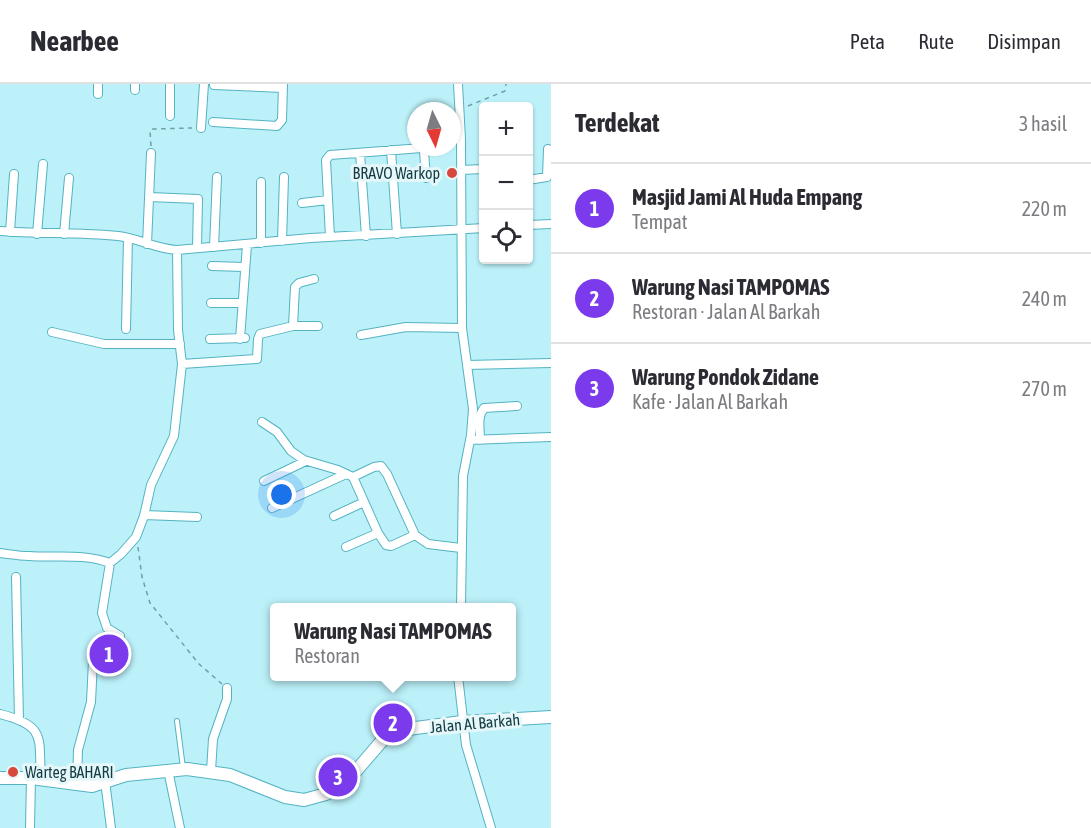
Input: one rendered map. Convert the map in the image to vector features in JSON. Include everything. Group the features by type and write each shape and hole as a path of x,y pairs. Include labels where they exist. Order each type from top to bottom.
{"street":[{"path":"98,84 98,94"},
{"path":"170,84 170,116"},
{"path":"458,84 459,102"},
{"path":"201,128 209,85 283,86 282,120 277,126 213,122"},
{"path":"330,237 327,158 335,153 407,149"},
{"path":"533,179 547,177 548,149"},
{"path":"391,150 397,234"},
{"path":"147,244 151,153"},
{"path":"360,153 366,236"},
{"path":"425,156 426,178"},
{"path":"459,156 462,328 473,409 463,476 461,603"},
{"path":"37,234 43,164"},
{"path":"461,170 479,169"},
{"path":"10,232 14,174"},
{"path":"214,247 217,177"},
{"path":"282,241 284,177"},
{"path":"64,234 69,178"},
{"path":"261,182 261,243"},
{"path":"149,197 198,198 197,248"},
{"path":"302,203 328,200"},
{"path":"533,225 551,225"},
{"path":"0,231 128,238 177,250 330,237 479,228"},
{"path":"126,329 128,238"},
{"path":"210,339 243,339 242,303 247,244"},
{"path":"120,636 107,628 102,613 110,563 122,554 136,537 151,485 174,436 182,364 178,330 177,250"},
{"path":"212,266 244,267"},
{"path":"293,326 295,287 299,283 314,279"},
{"path":"211,303 242,303"},
{"path":"182,364 257,359 260,334 293,326 318,326"},
{"path":"361,335 406,327 462,328"},
{"path":"51,332 104,344 180,344"},
{"path":"467,365 551,363"},
{"path":"480,440 479,420 482,409 517,406"},
{"path":"262,422 282,437 291,451 306,461 349,475 383,542 390,546 415,535"},
{"path":"470,440 551,437"},
{"path":"264,481 306,461"},
{"path":"272,508 349,475 381,466 387,474 415,535 428,544 461,548"},
{"path":"334,516 364,502"},
{"path":"144,515 197,517"},
{"path":"346,547 378,533"},
{"path":"0,553 28,556 67,555 110,563"},
{"path":"16,577 19,720"},
{"path":"77,785 78,750 91,702 93,661"},
{"path":"458,681 462,722 469,755 491,828"},
{"path":"211,771 213,740 227,699 227,688"},
{"path":"0,714 28,724 37,733 40,741 30,828"},
{"name":"Jalan Al Barkah","path":"0,778 36,778 92,786 126,775 183,769 230,775 293,799 316,798 350,778 380,743 392,733 412,728 462,722 551,717"},
{"path":"168,770 180,828"},
{"path":"105,781 111,828"}],"lane":[{"path":"177,721 183,769"}],"path":[{"path":"461,109 505,91 506,84"},
{"path":"151,153 150,131 152,129 201,128"},
{"path":"136,537 142,577 150,603 199,664 227,688"}],"place":[{"name":"BRAVO Warkop","path":"452,173"},
{"name":"Masjid Jami Al Huda Empang","path":"109,654"},
{"name":"Warung Nasi TAMPOMAS","path":"393,723"},
{"name":"Warteg BAHARI","path":"13,772"},
{"name":"Warung Pondok Zidane","path":"338,777"}]}
